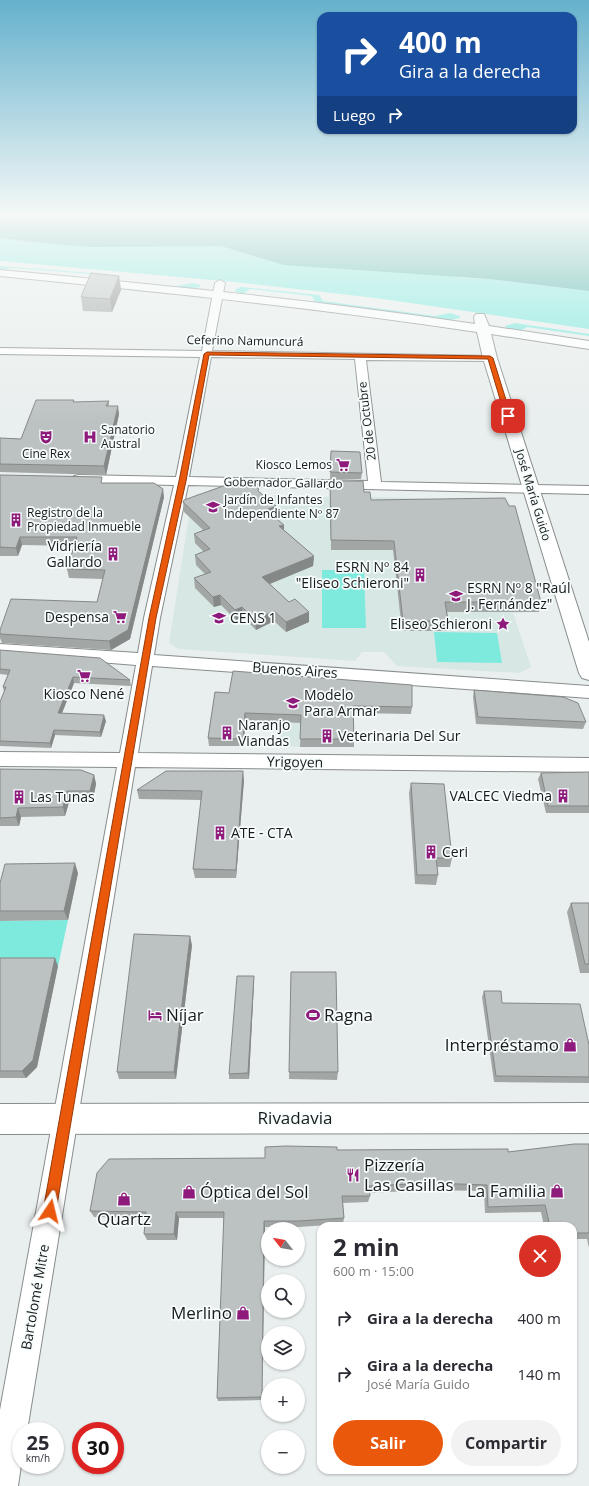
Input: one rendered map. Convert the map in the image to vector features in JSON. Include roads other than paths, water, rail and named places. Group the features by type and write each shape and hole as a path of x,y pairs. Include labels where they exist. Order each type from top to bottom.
{"main road":[{"path":"151,283 219,288 236,284"},
{"path":"177,283 219,288 589,345"},
{"name":"José María Guido","path":"494,318 476,315 482,328 490,358 589,673"},
{"name":"Rivadavia","path":"0,1119 589,1118"}],"street":[{"name":"Bartolomé Mitre","path":"2,1486 152,618 182,481 219,288"},
{"name":"Ceferino Namuncurá","path":"0,351 490,358"},
{"name":"20 de Octubre","path":"360,356 375,486"},
{"name":"Gobernador Gallardo","path":"63,479 531,490 589,490"},
{"name":"Buenos Aires","path":"0,649 589,692"},
{"name":"Yrigoyen","path":"0,759 589,765"}],"place":[{"name":"Cine Rex","path":"46,437"},
{"name":"Sanatorio Austral","path":"90,437"},
{"name":"Kiosco Lemos","path":"343,465"},
{"name":"Jardín de Infantes Independiente Nº 87","path":"213,507"},
{"name":"Registro de la Propiedad Inmueble","path":"16,520"},
{"name":"Vidriería Gallardo","path":"113,554"},
{"name":"ESRN Nº 84 \"Eliseo Schieroni\"","path":"420,575"},
{"name":"ESRN Nº 8 \"Raúl J. Fernández\"","path":"456,596"},
{"name":"Despensa","path":"120,617"},
{"name":"CENS 1","path":"219,618"},
{"name":"Eliseo Schieroni","path":"503,624"},
{"name":"Kiosco Nené","path":"84,676"},
{"name":"Modelo Para Armar","path":"293,703"},
{"name":"Naranjo Viandas","path":"227,733"},
{"name":"Veterinaria Del Sur","path":"327,736"},
{"name":"VALCEC Viedma","path":"563,796"},
{"name":"Las Tunas","path":"19,797"},
{"name":"ATE - CTA","path":"220,833"},
{"name":"Ceri","path":"431,852"},
{"name":"Níjar","path":"155,1015"},
{"name":"Ragna","path":"313,1015"},
{"name":"Interpréstamo","path":"570,1045"},
{"name":"Pizzería Las Casillas","path":"353,1175"},
{"name":"La Familia","path":"557,1191"},
{"name":"Óptica del Sol","path":"189,1192"},
{"name":"Quartz","path":"124,1199"},
{"name":"Merlino","path":"243,1313"}]}
